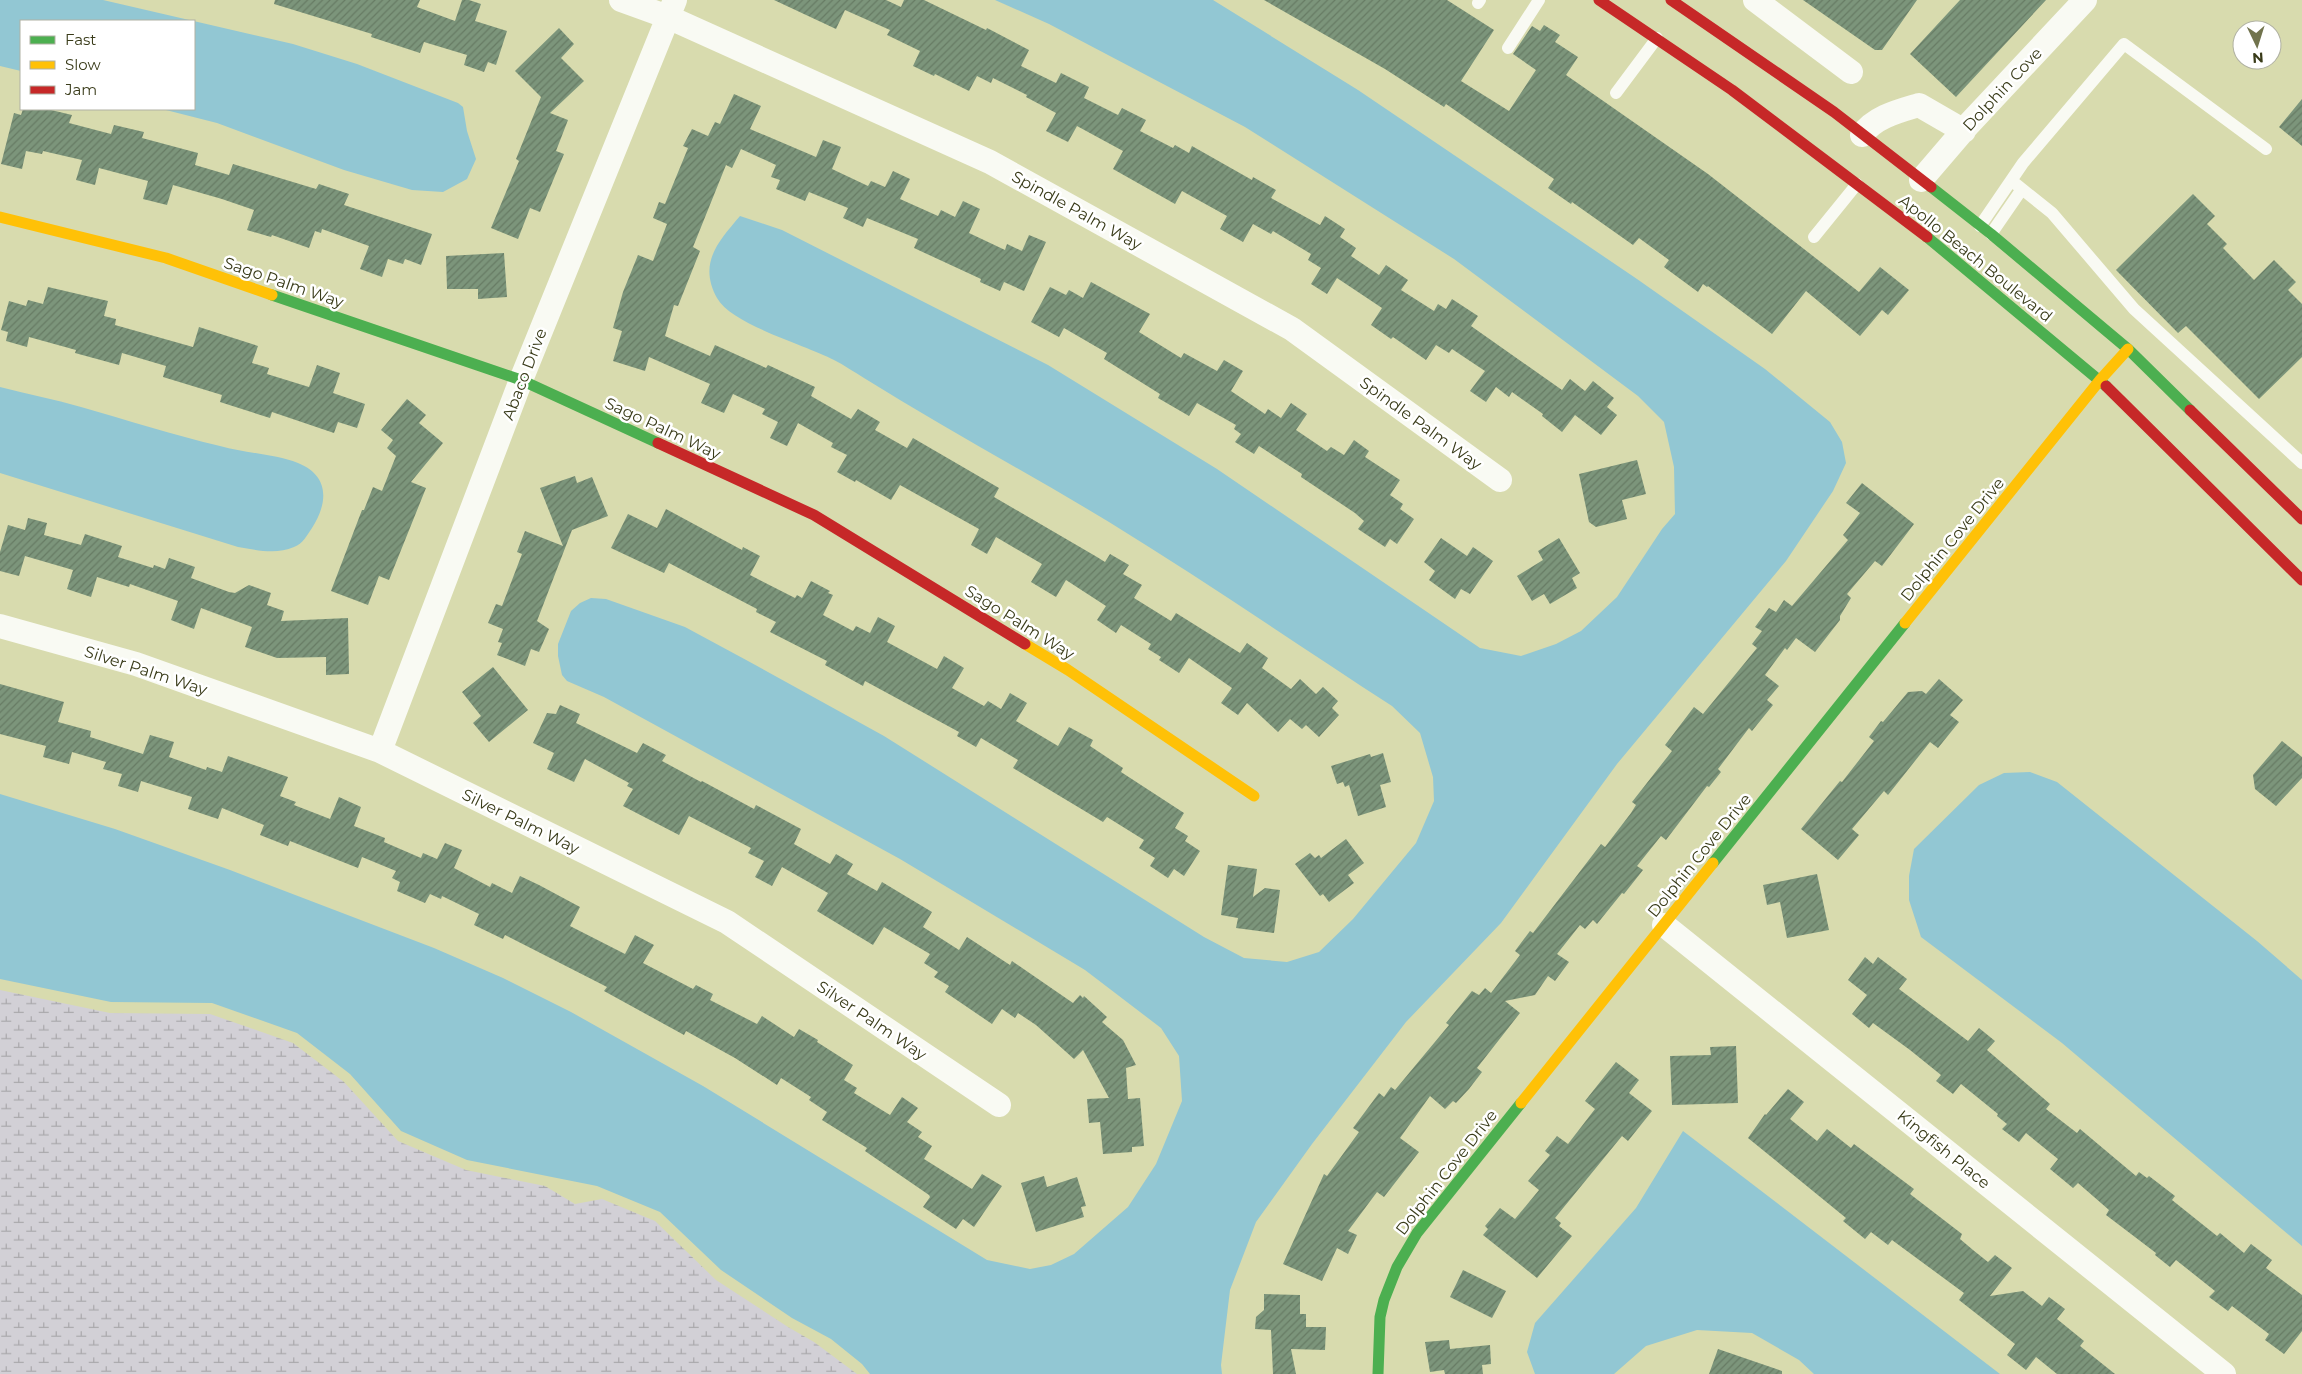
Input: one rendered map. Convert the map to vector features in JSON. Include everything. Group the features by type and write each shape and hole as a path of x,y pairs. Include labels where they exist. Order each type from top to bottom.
{"street":[{"name":"Spindle Palm Way","path":"621,0 671,8 990,162 1292,329 1500,480"},
{"name":"Apollo Beach Boulevard","path":"1598,0 1732,90 1944,250 2100,380 2302,580"},
{"name":"Apollo Beach Boulevard","path":"1671,0 1834,112 1991,234 2128,349 2302,520"},
{"path":"1755,0 1851,72"},
{"name":"Dolphin Cove","path":"1921,180 1967,127 2085,0"},
{"name":"Abaco Drive","path":"380,751 521,380 671,8"},
{"path":"1862,135 1868,126 1892,113 1919,105 1967,127"},
{"name":"Sago Palm Way","path":"0,217 166,258 521,380 814,515 1068,670 1254,796"},
{"name":"Dolphin Cove Drive","path":"1378,1374 1376,1344 1386,1288 1399,1260 1417,1233 2100,380 2128,349"},
{"name":"Silver Palm Way","path":"0,626 136,664 380,751 727,922 999,1105"},
{"name":"Kingfish Place","path":"1664,925 2224,1374"}],"lane":[{"path":"1508,48 1539,0"},
{"path":"1616,93 1657,38"},
{"path":"1991,234 2017,185 2023,163 2124,44 2266,149"},
{"path":"1814,238 1857,184"},
{"path":"1980,226 2017,185"},
{"path":"2017,185 2052,213 2134,309 2302,463"}],"green space":[{"path":"0,990 110,1013 210,1014 293,1043 344,1082 398,1141 466,1170 545,1186 575,1204 602,1199 655,1221 716,1280 814,1342 857,1374 0,1374"}],"water":[{"path":"0,0 103,0 190,20 20,20 20,71 0,66"},
{"path":"995,0 1213,0 1358,90 1637,279 1765,369 1830,422 1842,442 1846,463 1833,491 1786,561 1617,764 1501,923 1406,1022 1312,1144 1256,1222 1230,1290 1221,1365 1222,1374 870,1374 862,1364 831,1339 792,1318 721,1270 660,1212 597,1186 467,1160 401,1131 350,1074 297,1033 212,1003 111,1002 0,979 0,794 115,829 230,870 434,948 503,978 571,1012 703,1086 987,1260 1030,1269 1051,1265 1074,1254 1128,1207 1156,1164 1182,1101 1179,1056 1161,1028 1085,970 900,859 604,697 567,681 562,675 558,656 558,644 571,611 580,603 591,598 606,599 685,627 884,736 1204,937 1244,958 1287,962 1319,952 1353,919 1416,843 1434,801 1433,777 1420,733 1392,706 1145,544 838,362 753,326 725,308 717,298 709,274 713,254 724,235 740,216 782,230 1048,365 1217,469 1480,648 1521,656 1556,644 1581,631 1617,597 1662,529 1675,514 1674,467 1664,422 1638,396 1454,259 1245,127 1049,24"},
{"path":"195,21 293,44 357,64 458,103 463,107 467,131 476,159 467,179 443,192 412,190 344,170 217,123 166,110 195,110"},
{"path":"0,387 71,404 202,442 298,463 308,468 321,483 323,500 321,509 312,528 297,546 280,551 259,550 238,547 0,473"},
{"path":"2030,772 2057,782 2257,941 2302,980 2302,1246 2062,1043 1921,937 1909,900 1909,876 1914,849 1979,785 2004,773"},
{"path":"1683,1131 2000,1374 1814,1374 1799,1360 1752,1333 1697,1330 1646,1346 1614,1374 1535,1374 1527,1352 1535,1323 1636,1208"}],"building":[{"path":"275,0 420,0 417,7 455,21 462,0 469,0 481,4 475,21 507,31 496,65 488,62 484,72 464,65 467,55 424,42 420,53 371,37 372,34 274,4"},
{"path":"774,0 886,0 901,7 904,0 924,0 986,30 987,28 1029,50 1021,66 1056,83 1061,73 1089,87 1084,98 1118,115 1122,108 1146,120 1140,131 1173,148 1175,145 1189,153 1192,146 1252,180 1253,177 1276,190 1271,198 1320,225 1325,216 1345,229 1340,237 1356,248 1351,256 1379,275 1386,265 1408,280 1401,290 1434,311 1438,304 1446,309 1452,299 1478,316 1471,326 1562,390 1570,379 1585,391 1593,381 1614,398 1607,407 1617,415 1601,435 1575,415 1562,432 1542,416 1543,414 1512,392 1509,397 1496,387 1486,402 1470,391 1485,371 1452,349 1449,353 1436,345 1426,360 1393,337 1391,339 1371,325 1382,308 1337,278 1327,294 1311,284 1321,268 1308,260 1311,254 1273,231 1271,234 1253,224 1243,242 1220,229 1227,216 1182,191 1175,204 1113,169 1123,151 1077,126 1068,142 1046,131 1056,113 1026,97 1027,95 993,78 991,83 977,76 969,91 935,74 934,76 913,66 920,51 887,35 890,30 845,10 836,29"},
{"path":"1264,0 1447,0 1494,30 1461,81 1509,111 1536,70 1513,54 1532,26 1540,31 1544,25 1560,35 1555,42 1578,57 1566,75 1708,174 1859,292 1880,267 1909,290 1888,315 1882,310 1860,336 1806,291 1772,334 1708,286 1703,284 1698,292 1664,267 1669,260 1639,238 1633,245 1572,202 1571,204 1548,188 1554,179 1446,104 1444,107 1385,69"},
{"path":"1803,0 1917,0 1882,50 1875,50"},
{"path":"1960,0 2046,0 1956,97 1910,54"},
{"path":"559,28 574,44 561,58 584,81 550,113 568,120 556,151 564,154 540,212 530,208 518,239 491,228 519,161 516,159 541,97 515,71"},
{"path":"734,94 761,106 750,129 816,157 823,140 841,147 832,169 868,186 871,181 885,187 893,171 910,179 900,199 938,216 941,210 955,217 963,201 980,209 969,233 1005,250 1007,244 1022,251 1029,235 1046,242 1024,291 1004,282 1000,291 980,282 981,279 914,248 918,239 867,218 863,227 843,218 848,208 809,192 805,201 776,189 780,180 771,177 776,165 741,149 732,168 726,165 693,247 700,251 678,306 674,305 665,336 710,356 715,345 766,368 768,365 815,387 811,396 851,419 858,409 880,422 875,430 907,448 913,438 999,488 994,497 1105,562 1110,554 1129,565 1123,574 1142,585 1134,598 1171,621 1176,613 1240,653 1247,643 1268,658 1262,668 1291,689 1300,679 1316,694 1323,687 1338,701 1332,708 1339,715 1319,737 1306,725 1302,729 1290,719 1278,732 1247,703 1238,715 1221,703 1232,688 1189,658 1179,673 1159,660 1161,657 1148,649 1151,644 1121,625 1116,633 1097,620 1106,606 1066,580 1056,597 1031,582 1042,564 996,537 987,554 971,545 979,529 900,485 891,500 856,480 855,482 837,472 847,455 831,447 833,443 798,423 787,446 770,438 778,422 762,414 765,409 733,394 724,413 701,403 710,384 649,357 645,371 613,361 622,331 613,328 623,292 638,255 653,261 667,224 653,218 659,202 665,204 688,148 683,146 692,129 708,136 715,122 720,124"},
{"path":"2302,99 2302,146 2279,127"},
{"path":"23,110 51,110 72,115 69,123 111,134 114,125 144,132 142,138 198,153 195,165 229,175 233,164 316,189 319,184 349,194 344,205 432,234 421,265 405,259 403,264 388,259 382,277 360,269 369,246 322,229 321,233 315,231 309,248 272,235 271,237 247,230 254,210 222,199 173,185 167,205 143,199 148,181 99,168 95,185 76,180 82,160 43,151 42,154 26,151 22,169 1,164 14,113 21,115"},
{"path":"2193,194 2215,216 2207,224 2227,244 2223,248 2254,280 2274,260 2296,282 2288,290 2302,304 2302,357 2259,399 2186,326 2178,333 2116,270"},
{"path":"504,253 507,297 478,299 478,289 447,289 446,256"},
{"path":"1091,282 1150,314 1139,332 1181,358 1184,353 1217,371 1224,360 1243,371 1231,391 1265,414 1268,409 1281,418 1291,403 1307,414 1296,430 1327,451 1331,447 1344,455 1354,440 1369,451 1365,457 1400,480 1390,495 1403,504 1400,509 1414,519 1397,544 1390,539 1385,547 1358,529 1364,521 1355,513 1301,477 1302,474 1259,446 1254,454 1235,442 1241,434 1234,429 1236,425 1197,403 1189,416 1158,398 1160,394 1104,359 1107,353 1064,328 1059,337 1031,322 1050,287 1066,295 1069,290 1083,298"},
{"path":"48,287 108,301 104,316 116,319 115,325 193,347 199,327 258,346 252,363 269,368 267,374 309,387 317,365 340,373 333,393 365,404 357,428 338,422 334,433 272,412 270,418 220,402 222,395 163,377 166,366 122,353 119,365 75,353 76,350 29,337 27,347 6,341 8,332 1,330 9,301 26,306 28,300 43,304"},
{"path":"407,399 426,415 419,423 443,443 411,482 426,488 389,580 379,576 368,605 331,591 362,510 364,510 373,487 382,491 396,456 387,448 393,440 381,430"},
{"path":"1637,460 1646,494 1622,500 1627,519 1596,527 1589,522 1579,474"},
{"path":"575,476 577,483 592,477 608,516 572,530 537,621 549,629 539,652 531,649 525,666 497,655 502,643 498,642 503,629 488,623 496,604 502,606 522,554 517,552 525,531 563,546 540,488"},
{"path":"1862,483 1914,524 1882,566 1875,561 1847,594 1851,598 1840,616 1840,620 1815,652 1796,638 1787,650 1785,648 1765,675 1779,686 1767,700 1773,705 1752,731 1749,728 1718,769 1721,772 1709,787 1707,786 1666,840 1661,836 1637,866 1643,870 1624,894 1622,893 1597,924 1593,920 1585,929 1580,925 1557,954 1569,962 1555,981 1548,976 1535,995 1505,1001 1520,1013 1477,1068 1482,1072 1469,1089 1456,1103 1453,1101 1445,1109 1430,1096 1400,1138 1419,1152 1384,1197 1377,1192 1348,1231 1357,1235 1348,1254 1337,1248 1322,1281 1283,1264 1324,1174 1327,1176 1359,1132 1353,1128 1379,1093 1384,1097 1391,1087 1395,1090 1449,1025 1446,1023 1472,991 1479,995 1485,988 1491,993 1520,955 1515,951 1530,931 1533,933 1601,844 1605,847 1631,813 1636,805 1632,802 1672,751 1665,745 1694,707 1703,714 1757,648 1752,644 1762,631 1755,627 1769,608 1776,612 1784,600 1792,606 1848,540 1843,535 1860,513 1846,503"},
{"path":"666,509 742,550 743,547 760,556 750,575 795,598 797,595 802,598 811,581 830,591 828,593 833,595 823,615 853,631 856,626 870,633 878,617 895,626 887,642 937,669 944,656 964,668 952,688 984,706 988,701 1001,709 1010,693 1027,703 1016,721 1058,746 1069,727 1093,740 1090,746 1123,768 1121,772 1184,813 1175,828 1188,836 1185,841 1200,851 1184,876 1174,869 1168,878 1150,866 1155,858 1139,848 1144,840 1107,817 1103,822 1013,768 1018,760 981,738 976,747 957,736 959,732 865,681 863,686 825,665 827,661 770,632 776,622 756,612 757,609 669,563 664,573 611,548 628,514 657,528"},
{"path":"28,518 47,523 44,535 81,545 85,534 122,546 118,557 153,568 154,565 165,569 169,558 195,567 191,578 229,592 235,593 249,585 271,593 267,605 284,611 281,621 348,618 349,674 326,675 326,657 277,658 245,647 252,627 201,608 194,629 171,620 178,601 130,584 129,587 97,577 91,597 67,589 73,570 25,556 19,576 0,571 0,552 8,525 25,530"},
{"path":"1441,538 1467,556 1473,547 1493,561 1470,594 1461,589 1455,599 1429,580 1435,571 1424,562"},
{"path":"1559,538 1580,573 1572,578 1577,588 1550,604 1544,594 1532,601 1517,576 1543,560 1538,551"},
{"path":"493,667 528,710 489,742 473,723 481,716 462,692"},
{"path":"1939,679 1963,700 1950,715 1959,722 1938,748 1930,742 1888,795 1884,791 1852,829 1859,835 1838,860 1801,829 1840,781 1842,782 1874,741 1869,737 1881,721 1883,722 1908,692 1922,691 1926,694"},
{"path":"0,684 64,702 58,722 91,731 90,737 143,754 150,735 174,742 169,757 206,770 207,767 222,772 228,756 288,777 280,796 296,802 294,805 330,819 339,797 361,807 354,826 385,838 384,842 421,858 423,853 437,859 445,843 462,850 454,868 490,887 492,883 512,893 520,876 539,885 580,907 570,926 625,954 635,935 654,945 643,963 693,989 696,985 713,994 710,1000 757,1024 762,1016 794,1037 799,1029 818,1040 817,1042 853,1065 844,1080 857,1088 854,1093 890,1115 902,1097 918,1108 907,1122 922,1132 918,1137 932,1146 924,1159 972,1189 982,1174 1002,1186 974,1227 963,1219 956,1229 923,1207 930,1197 929,1195 865,1151 867,1148 822,1120 827,1112 809,1100 811,1097 781,1078 777,1085 735,1058 686,1031 684,1035 604,991 607,987 505,935 503,939 474,925 479,914 442,896 441,899 430,894 425,903 397,891 400,882 392,878 396,871 362,857 358,868 290,841 288,846 260,835 264,825 222,808 218,819 188,809 192,797 141,781 138,792 118,786 122,774 103,769 106,762 72,752 69,764 43,757 46,746 0,734"},
{"path":"560,705 580,714 576,723 637,753 643,743 666,755 662,761 754,809 756,805 801,829 794,844 830,864 836,854 853,864 847,874 877,891 882,882 932,912 923,927 959,950 967,937 1010,965 1012,961 1073,1003 1080,995 1083,998 1084,996 1107,1017 1102,1022 1123,1040 1136,1065 1126,1068 1128,1099 1140,1098 1144,1146 1132,1147 1132,1152 1103,1154 1100,1122 1089,1123 1087,1099 1109,1098 1083,1050 1074,1059 1036,1025 1018,1013 1015,1018 1002,1009 992,1024 945,992 949,986 934,977 938,972 924,963 930,954 884,927 873,945 817,911 828,893 782,867 772,886 755,877 764,861 748,853 751,848 689,816 679,835 623,806 633,789 627,786 629,783 585,759 574,782 547,769 554,753 533,743 547,713 556,714"},
{"path":"2282,741 2302,757 2302,778 2276,806 2255,789 2253,775"},
{"path":"1383,753 1391,782 1380,785 1386,807 1358,816 1349,785 1345,787 1343,782 1337,784 1331,766 1370,754 1371,757"},
{"path":"1346,839 1364,863 1348,875 1354,883 1329,902 1323,894 1320,896 1295,864 1310,853 1315,858 1319,855 1321,858"},
{"path":"1228,865 1257,869 1253,897 1265,888 1280,890 1274,933 1236,928 1238,918 1221,915"},
{"path":"1817,874 1829,930 1787,938 1780,902 1767,905 1763,885"},
{"path":"1865,957 1873,964 1878,957 1907,979 1899,989 1968,1041 1979,1028 1995,1041 1987,1050 2050,1104 2046,1109 2077,1133 2080,1129 2136,1176 2139,1172 2147,1178 2149,1176 2175,1196 2172,1200 2217,1236 2220,1233 2244,1253 2251,1244 2272,1260 2266,1268 2302,1295 2302,1331 2284,1354 2265,1340 2269,1334 2232,1306 2228,1311 2209,1297 2215,1291 2176,1260 2170,1267 2155,1255 2156,1253 2106,1215 2109,1210 2078,1183 2073,1188 2050,1169 2058,1159 2026,1133 2019,1142 2002,1129 2007,1124 1997,1116 1998,1114 1961,1084 1953,1094 1936,1081 1941,1075 1910,1050 1873,1023 1869,1028 1852,1014 1867,995 1848,980"},
{"path":"1736,1046 1738,1103 1672,1105 1670,1056 1711,1055 1710,1047"},
{"path":"1616,1062 1639,1080 1629,1093 1652,1111 1628,1141 1622,1136 1555,1218 1561,1223 1559,1226 1572,1236 1537,1278 1483,1235 1488,1229 1485,1226 1500,1208 1515,1219 1539,1190 1528,1181 1550,1155 1545,1151 1557,1136 1568,1144 1595,1109 1585,1101"},
{"path":"1788,1089 1804,1102 1790,1119 1817,1141 1827,1129 1851,1148 1854,1144 1914,1189 1910,1194 1962,1234 1960,1239 1988,1262 1995,1255 2012,1268 1990,1296 2023,1291 2042,1306 2049,1297 2065,1309 2057,1319 2084,1341 2080,1346 2115,1374 2057,1374 2036,1357 2026,1370 2007,1355 2015,1344 1959,1300 1964,1293 1892,1240 1888,1245 1871,1232 1865,1239 1843,1221 1846,1218 1748,1138 1765,1114"},
{"path":"1044,1176 1047,1187 1077,1177 1086,1206 1081,1207 1084,1217 1036,1232 1021,1183"},
{"path":"1463,1270 1506,1291 1492,1318 1450,1297"},
{"path":"1264,1294 1300,1295 1300,1314 1306,1314 1306,1327 1326,1327 1325,1350 1291,1349 1296,1374 1273,1374 1271,1330 1255,1329 1256,1317 1264,1310"},
{"path":"1449,1340 1450,1349 1490,1345 1491,1364 1482,1365 1483,1374 1445,1374 1444,1370 1430,1372 1425,1342"},
{"path":"1718,1349 1782,1371 1782,1374 1709,1374"}],"traffic: fast":[{"path":"1931,187 1991,234 2128,349 2190,410"},
{"path":"1927,237 2106,386"},
{"path":"272,295 521,380 658,443"},
{"path":"1713,863 1905,623"},
{"path":"1378,1374 1380,1317 1384,1300 1397,1267 1417,1233 1521,1103"}],"traffic: slow":[{"path":"0,217 166,258 272,295"},
{"path":"1905,623 2100,380 2128,349"},
{"path":"1025,644 1068,670 1254,796"},
{"path":"1521,1103 1713,863"}],"traffic: jam":[{"path":"1599,0 1732,90 1927,237"},
{"path":"1671,0 1834,112 1931,187"},
{"path":"2106,386 2302,580"},
{"path":"2190,410 2302,519"},
{"path":"658,443 814,515 1025,644"}]}
